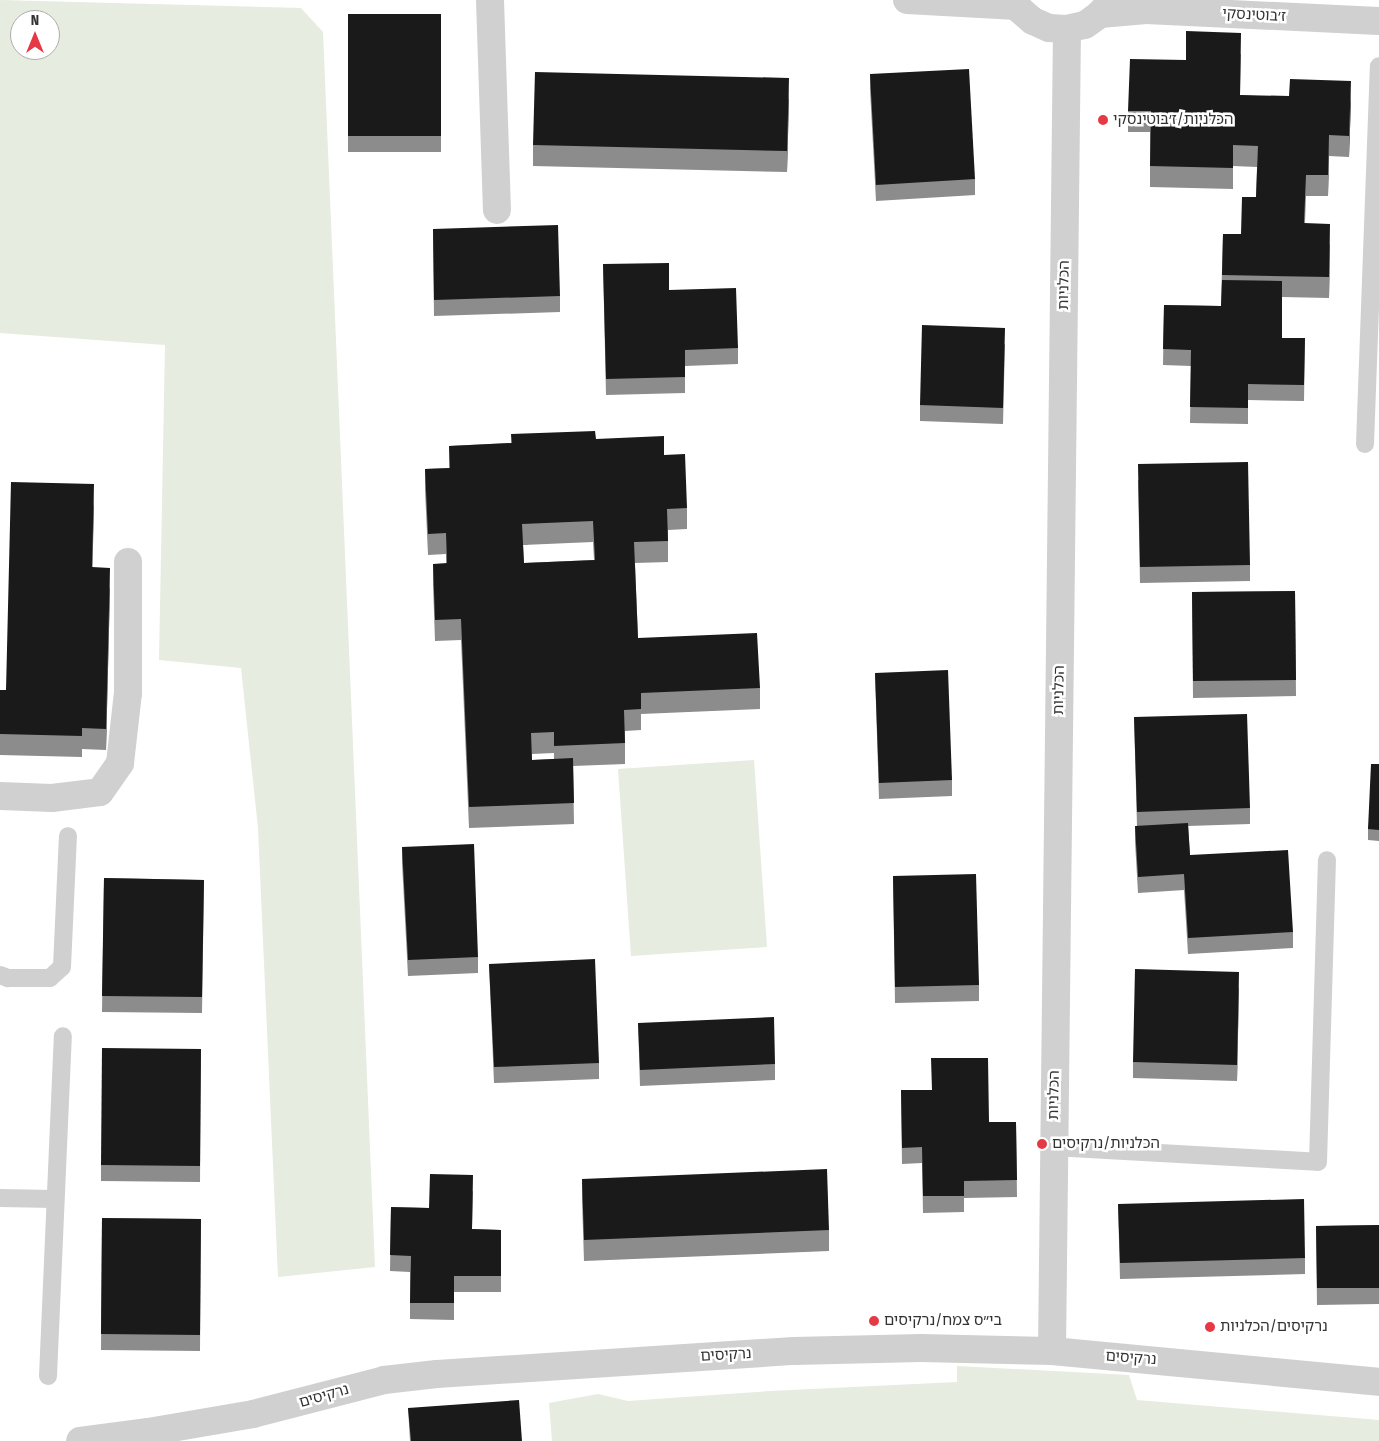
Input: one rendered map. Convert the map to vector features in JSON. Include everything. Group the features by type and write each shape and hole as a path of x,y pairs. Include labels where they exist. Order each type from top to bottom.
{"street":[{"path":"490,0 498,210"},
{"path":"907,0 1015,3 1033,21 1049,28 1067,29 1085,25 1106,7"},
{"name":"ז׳בוטינסקי","path":"1106,7 1379,21"},
{"name":"הכלניות","path":"1052,1351 1067,29"},
{"path":"0,796 52,798 100,792 120,763 128,694 128,562"},
{"name":"נרקיסים","path":"80,1441 243,1416 384,1380 437,1374 794,1351 921,1348 1052,1351 1379,1382"}],"lane":[{"path":"1365,444 1379,66"},
{"path":"0,975 8,978 50,978 62,967 68,836"},
{"path":"1053,1147 1318,1162 1327,860"},
{"path":"48,1376 63,1036"},
{"path":"0,1198 55,1199"}],"shaded area":[{"path":"0,0 301,8 323,32 375,1267 278,1277 258,828 241,668 159,660 165,345 0,333"},
{"path":"754,760 767,947 631,956 618,769"},
{"path":"957,1366 1129,1375 1137,1400 1379,1420 1379,1441 552,1441 549,1403 598,1394 628,1401 770,1391 957,1382"}],"building":[{"path":"348,14 441,14 441,136 348,136"},
{"path":"1186,31 1241,33 1240,95 1289,96 1290,79 1351,81 1349,136 1329,135 1328,175 1306,175 1304,223 1330,224 1329,277 1222,275 1223,234 1241,234 1242,197 1256,197 1258,146 1233,145 1233,168 1150,166 1151,111 1128,111 1130,59 1186,60"},
{"path":"969,69 975,179 876,185 870,74"},
{"path":"535,72 789,78 787,151 533,145"},
{"path":"558,225 560,296 434,300 433,229"},
{"path":"669,263 669,290 736,288 738,348 685,350 685,377 606,379 603,264"},
{"path":"1222,280 1282,281 1282,338 1305,338 1304,385 1248,384 1248,408 1190,407 1191,350 1163,349 1164,305 1221,306"},
{"path":"922,325 1005,328 1003,408 920,405"},
{"path":"595,431 596,439 664,436 664,455 685,454 687,508 667,509 668,541 634,542 638,638 757,633 760,688 641,693 641,709 624,710 625,743 554,746 554,732 531,733 532,760 573,758 574,803 469,807 461,619 435,620 433,564 447,563 446,533 428,534 425,469 450,468 449,446 512,443 511,434","holes":["593,521 595,560 524,563 522,524"]},
{"path":"1248,462 1250,565 1140,567 1138,464"},
{"path":"11,482 94,484 92,567 110,568 106,729 82,728 82,736 0,734 0,690 6,690"},
{"path":"1295,591 1296,680 1193,681 1192,592"},
{"path":"948,670 952,780 879,783 875,673"},
{"path":"1247,714 1250,808 1137,812 1134,717"},
{"path":"1371,764 1379,764 1379,830 1368,829"},
{"path":"1188,823 1190,855 1288,850 1293,932 1188,938 1184,874 1138,877 1135,826"},
{"path":"474,844 478,957 408,960 402,847"},
{"path":"976,874 979,985 895,987 893,876"},
{"path":"104,878 204,880 202,997 102,996"},
{"path":"595,959 599,1063 494,1067 489,964"},
{"path":"1135,969 1239,972 1237,1065 1133,1062"},
{"path":"774,1017 775,1064 640,1070 638,1023"},
{"path":"102,1048 201,1049 200,1166 101,1165"},
{"path":"931,1058 988,1058 989,1122 1016,1122 1017,1180 964,1181 964,1196 923,1196 922,1147 902,1148 901,1090 932,1090"},
{"path":"827,1169 829,1230 584,1240 582,1179"},
{"path":"430,1174 473,1175 472,1229 501,1230 501,1276 454,1276 454,1303 410,1303 411,1256 390,1255 391,1207 429,1208"},
{"path":"1304,1199 1305,1258 1120,1263 1118,1204"},
{"path":"102,1218 201,1219 200,1335 101,1334"},
{"path":"1379,1225 1379,1288 1317,1288 1316,1226"},
{"path":"519,1400 522,1441 411,1441 408,1408"}],"place":[{"name":"הכלניות/ז׳בוטינסקי","path":"1103,120"},
{"name":"הכלניות/נרקיסים","path":"1042,1144"},
{"name":"בי״ס צמח/נרקיסים","path":"874,1321"},
{"name":"נרקיסים/הכלניות","path":"1210,1327"}]}
